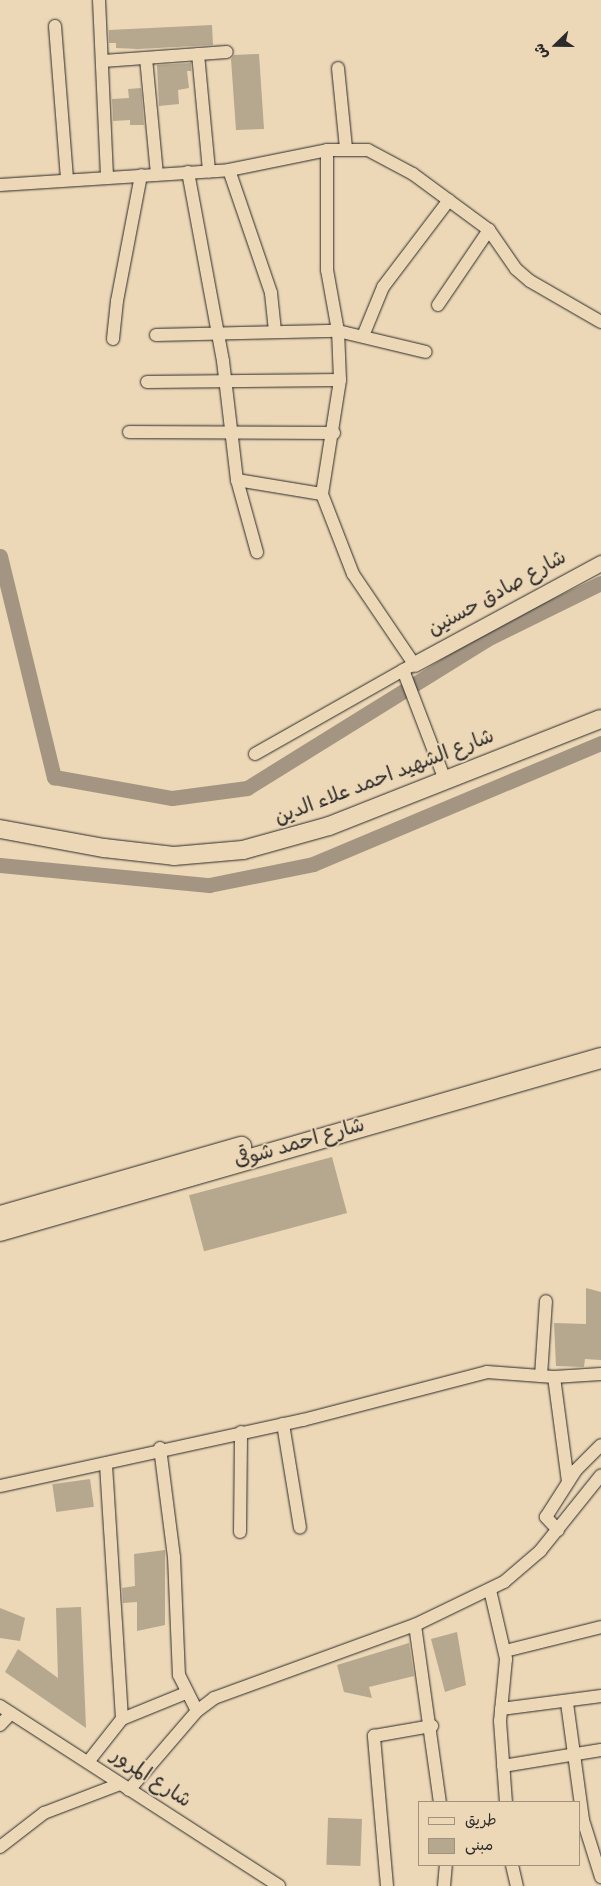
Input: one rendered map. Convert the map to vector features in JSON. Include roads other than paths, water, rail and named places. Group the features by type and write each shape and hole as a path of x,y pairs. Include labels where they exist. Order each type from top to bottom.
{"main road":[{"name":"شارع الشهيد احمد علاء الدين","path":"0,829 134,852 208,854 305,834 601,719"},
{"name":"شارع احمد شوقى","path":"0,1216 601,1044"},
{"name":"شارع احمد شوقى","path":"0,1232 601,1058"}],"street":[{"path":"99,0 107,175"},
{"path":"55,26 67,178"},
{"path":"103,62 227,52"},
{"path":"198,54 209,171"},
{"path":"146,58 157,174"},
{"path":"338,68 346,148"},
{"path":"0,184 107,175 141,176 228,170 327,150 346,148 368,150 389,159 489,230 516,269 530,281 601,322"},
{"path":"327,150 327,270 338,331 340,380 334,433 324,467 322,494 353,574 409,671 416,697 445,780"},
{"path":"228,170 272,293 275,331"},
{"path":"188,172 218,332 237,480 257,552"},
{"path":"113,339 117,301 141,176"},
{"path":"363,336 383,287 448,200"},
{"path":"438,305 489,230"},
{"path":"156,335 218,332 338,331 426,352"},
{"path":"147,382 340,380"},
{"path":"129,432 334,433"},
{"path":"237,480 322,494"},
{"name":"شارع صادق حسنين","path":"409,671 601,563"},
{"path":"254,754 409,671"},
{"path":"541,1376 546,1301"},
{"path":"0,1486 106,1464 160,1448 283,1424 487,1372 554,1377 601,1374"},
{"path":"554,1377 568,1482"},
{"path":"283,1424 300,1528"},
{"path":"240,1432 240,1532"},
{"path":"160,1448 172,1530 179,1675 191,1702"},
{"path":"558,1530 546,1519 568,1482 600,1448"},
{"path":"91,1764 122,1719 106,1464"},
{"path":"122,1719 224,1694 415,1625 490,1590 526,1565 558,1530 601,1475"},
{"path":"490,1590 505,1651 501,1709 506,1801"},
{"path":"415,1625 432,1726 440,1801"},
{"path":"505,1651 601,1626"},
{"path":"501,1709 567,1703 601,1696"},
{"path":"0,1847 44,1813 122,1785 191,1702"},
{"path":"567,1703 581,1801"},
{"path":"0,1725 5,1709"},
{"name":"شارع المرور","path":"5,1709 279,1886"},
{"path":"387,1886 374,1736 432,1726"},
{"path":"503,1766 601,1750"},
{"path":"581,1804 583,1820 601,1877"},
{"path":"444,1886 446,1866"},
{"path":"512,1866 517,1886"}],"waterway":[{"path":"0,556 54,777 172,798 247,788 487,639 601,583"},
{"path":"0,865 209,885 313,864 601,743"}]}
